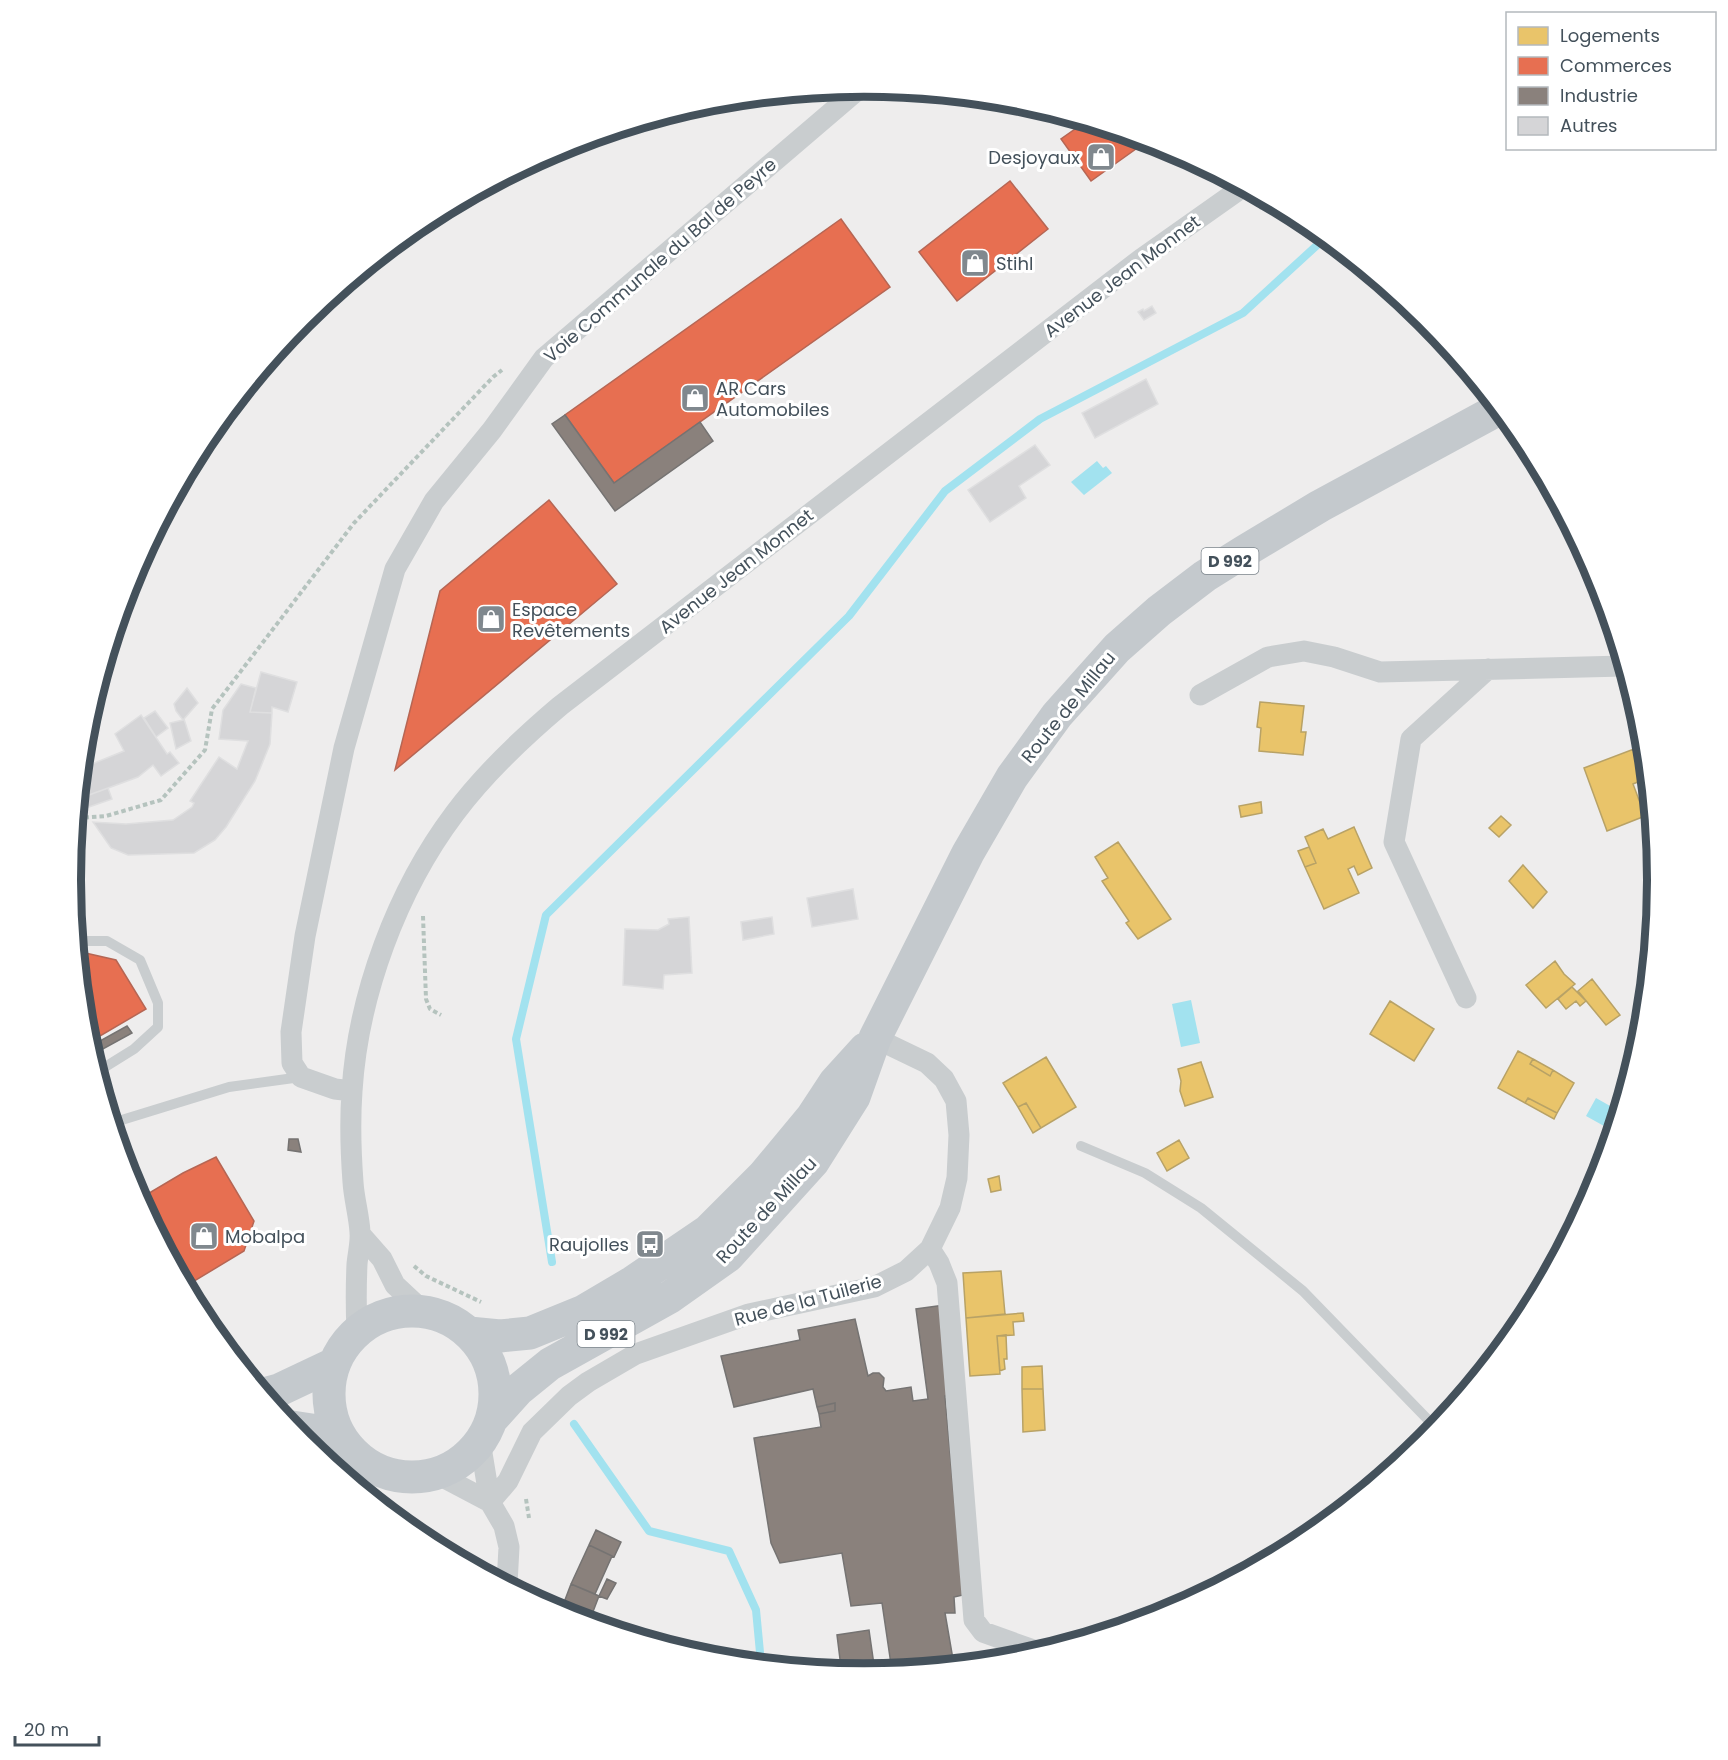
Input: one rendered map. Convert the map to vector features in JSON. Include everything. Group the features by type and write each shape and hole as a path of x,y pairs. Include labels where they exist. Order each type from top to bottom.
{"main road":[{"name":"Route de Millau","path":"485,1431 518,1390 550,1364 670,1298 728,1256 813,1162 854,1097 875,1038 968,853 1012,777 1052,721 1117,648 1159,611 1205,576 1320,506 1492,413"},
{"name":"Route de Millau","path":"469,1333 500,1336 530,1333 584,1311 633,1282 708,1231 763,1176 812,1117 835,1082 875,1038"},
{"path":"410,1311 440,1316 469,1333 487,1359 492,1373 494,1404 485,1431 460,1461 435,1473 405,1476 376,1468 363,1461 342,1439 335,1425 329,1402 330,1378 340,1352 357,1332 381,1317 410,1311"},
{"path":"272,1392 334,1364"},
{"path":"306,1430 342,1439"}],"street":[{"name":"Voie Communale du Bal de Peyre","path":"301,1077 292,1063 291,1032 305,936 344,748 395,569 434,501 492,430 544,358 849,98"},
{"name":"Avenue Jean Monnet","path":"357,1332 356,1296 360,1234 353,1182 352,1091 367,998 383,947 405,898 428,853 454,814 486,775 522,738 613,665 1132,267 1236,192"},
{"path":"1200,695 1268,657 1304,651 1334,657 1380,672 1617,666"},
{"path":"1466,998 1394,842 1412,739 1488,669"},
{"name":"Rue de la Tuilerie","path":"490,1502 508,1481 532,1432 569,1396 636,1354 749,1314 874,1287 906,1271 930,1250 950,1208 957,1178 959,1135 956,1101 944,1079 927,1063 875,1038"},
{"path":"301,1077 335,1089 352,1091"},
{"path":"360,1234 382,1259 395,1285 424,1312"},
{"path":"930,1250 939,1263 947,1283 974,1620 983,1632 1023,1646"},
{"path":"485,1431 490,1502 504,1526 509,1547 507,1576"},
{"path":"435,1473 490,1502"}],"lane":[{"path":"84,941 106,941 140,960 158,1003 158,1027 134,1049 104,1067"},
{"path":"120,1121 229,1087 301,1077"},
{"path":"1081,1146 1145,1173 1202,1208 1303,1291 1429,1422"}],"path":[{"path":"1250,215 1262,206"},
{"path":"84,818 106,816 161,800 205,750 212,709 354,523 493,377 520,357 544,358"},
{"path":"405,898 419,906 424,919 426,999 430,1009 441,1015"},
{"path":"410,1262 426,1276 485,1304"},
{"path":"525,1498 530,1525"}],"water":[{"path":"1097,461 1112,473 1084,495 1071,482"},
{"path":"1191,1000 1200,1043 1181,1047 1172,1004"},
{"path":"1596,1098 1613,1107 1606,1127 1586,1116"}],"building: Logements":[{"path":"1260,702 1304,706 1301,732 1306,732 1303,755 1259,751 1261,728 1257,727"},
{"path":"1634,749 1640,781 1633,784 1644,816 1607,831 1584,768"},
{"path":"1261,802 1262,813 1241,817 1239,806"},
{"path":"1501,816 1511,825 1499,837 1489,828"},
{"path":"1354,827 1372,868 1358,875 1354,866 1348,869 1359,893 1324,909 1305,867 1316,863 1305,837 1323,829 1328,839"},
{"path":"1118,842 1171,919 1138,939 1126,923 1129,921 1102,881 1108,878 1095,857"},
{"path":"1309,847 1316,863 1305,867 1298,851"},
{"path":"1523,865 1547,892 1533,908 1509,881"},
{"path":"1555,961 1575,984 1546,1008 1526,985"},
{"path":"1592,979 1620,1015 1606,1025 1578,991"},
{"path":"1572,987 1586,1001 1580,1006 1576,1001 1566,1009 1558,999"},
{"path":"1390,1001 1434,1029 1414,1061 1370,1034"},
{"path":"1518,1051 1533,1059 1530,1064 1550,1076 1553,1070 1574,1083 1557,1113 1528,1098 1525,1103 1498,1088"},
{"path":"1046,1057 1076,1107 1041,1128 1026,1103 1018,1107 1003,1083"},
{"path":"1533,1059 1553,1070 1550,1076 1530,1064"},
{"path":"1201,1062 1213,1097 1185,1106 1180,1091 1181,1081 1178,1069"},
{"path":"1528,1098 1557,1113 1554,1119 1525,1103"},
{"path":"1026,1103 1041,1128 1033,1133 1018,1107"},
{"path":"1179,1140 1189,1158 1167,1171 1157,1153"},
{"path":"999,1176 1001,1190 991,1192 988,1179"},
{"path":"1001,1271 1005,1314 966,1318 963,1273"},
{"path":"1023,1313 1024,1321 1013,1322 1014,1335 997,1336 1000,1374 970,1376 966,1318"},
{"path":"1006,1335 1007,1359 1004,1359 1005,1369 1000,1371 997,1336"},
{"path":"1042,1366 1043,1389 1022,1389 1022,1367"},
{"path":"1022,1389 1043,1389 1045,1430 1023,1432"}],"building: Commerces":[{"path":"1078,127 1138,147 1091,181 1061,139"},
{"path":"1010,181 1048,229 957,301 919,252"},
{"path":"841,219 890,287 614,483 565,415"},
{"path":"549,500 617,584 395,770 440,591"},
{"path":"85,953 116,960 146,1009 97,1038"},
{"name":"Mobalpa","path":"216,1157 254,1221 244,1251 193,1282 147,1194"}],"building: Industrie":[{"path":"565,415 614,483 700,422 713,441 615,511 552,424"},
{"path":"127,1026 132,1033 100,1050 98,1042"},
{"path":"289,1139 298,1139 301,1152 288,1150"},
{"path":"944,1305 949,1396 945,1396 963,1595 954,1597 955,1613 945,1613 953,1657 891,1662 882,1603 851,1606 842,1553 780,1563 771,1543 754,1438 821,1427 819,1414 835,1411 835,1403 817,1407 813,1389 734,1407 721,1356 800,1340 798,1330 855,1319 868,1376 879,1373 884,1378 883,1387 886,1391 911,1387 913,1401 928,1399 916,1309"},
{"path":"835,1403 835,1411 819,1414 817,1407"},
{"path":"596,1530 621,1542 614,1557 589,1545"},
{"path":"589,1545 612,1556 595,1594 571,1584"},
{"path":"607,1579 616,1583 607,1599 599,1596"},
{"path":"571,1584 599,1596 592,1614 564,1603"},
{"path":"869,1630 874,1663 840,1662 837,1635"}],"building: Autres":[{"path":"1152,306 1156,313 1144,320 1138,312"},
{"path":"1146,379 1158,404 1095,438 1082,413"},
{"path":"1035,445 1050,465 1019,486 1026,498 990,522 968,490"},
{"path":"261,672 297,682 288,712 272,707 272,713 250,712"},
{"path":"241,684 256,688 250,712 272,713 270,744 255,781 226,827 215,840 194,853 128,855 111,848 93,822 126,824 173,820 192,807 194,803 190,801 219,757 237,769 248,741 219,739 223,710"},
{"path":"187,688 198,703 184,719 191,741 176,749 170,723 183,720 174,704"},
{"path":"155,711 168,728 156,737 144,718"},
{"path":"141,715 167,754 170,752 179,763 161,776 153,765 138,777 86,796 90,765 124,751 115,734"},
{"path":"108,788 112,799 85,807 86,796"},
{"path":"853,889 858,919 812,927 807,898"},
{"path":"689,917 692,973 664,975 663,989 623,985 625,929 658,930 669,924 668,919"},
{"path":"772,917 774,934 743,940 741,922"}],"waterway":[{"path":"552,1262 516,1039 546,915 849,616 945,491 1040,419 1243,313 1319,243"},
{"path":"574,1424 649,1531 729,1551 756,1610 760,1656"}],"place":[{"name":"Desjoyaux","path":"1101,157"},
{"name":"Stihl","path":"975,263"},
{"name":"AR Cars Automobiles","path":"695,398"},
{"name":"Espace Revêtements","path":"491,619"},
{"name":"Mobalpa","path":"204,1236"},
{"name":"Raujolles","path":"650,1244"}]}
